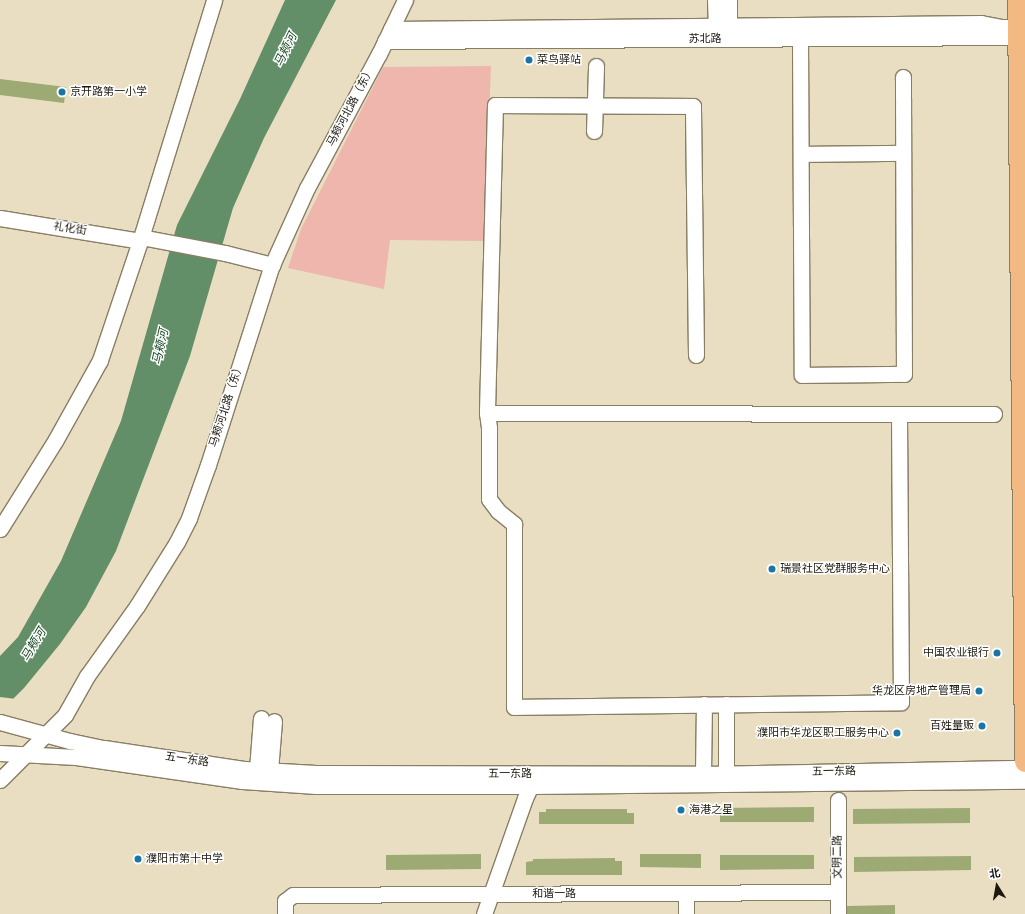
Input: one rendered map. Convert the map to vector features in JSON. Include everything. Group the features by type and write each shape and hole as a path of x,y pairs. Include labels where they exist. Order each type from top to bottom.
{"main road":[{"path":"1018,0 1022,32 1025,762"}],"street":[{"path":"0,528 55,441 100,360 140,239 214,0"},
{"name":"马颊河北路（东）","path":"0,780 65,715 88,676 160,573 189,518 208,465 272,265 307,188 405,0"},
{"path":"715,0 722,25"},
{"path":"722,25 729,0"},
{"name":"苏北路","path":"388,35 722,25 981,24 1022,32"},
{"name":"苏北路","path":"388,35 800,39 1022,32"},
{"path":"800,39 802,374 904,374 902,153 903,78"},
{"path":"594,131 596,66"},
{"path":"696,355 693,106 495,104 487,413 489,428 489,499 498,512 514,524 514,707 902,702 899,415"},
{"path":"801,154 902,153"},
{"name":"礼化街","path":"0,218 160,241 225,253 272,265"},
{"path":"487,413 994,414"},
{"path":"703,774 704,704"},
{"path":"726,704 726,773"},
{"path":"263,770 268,720"},
{"name":"五一东路","path":"4,723 70,741 104,748 263,770 533,780 1025,781"},
{"name":"五一东路","path":"0,753 76,757 242,781 316,786 726,773 1025,768"},
{"path":"484,914 533,780"},
{"name":"文明二路","path":"838,800 838,914"},
{"name":"和谐一路","path":"285,914 285,901 293,895 838,892"},
{"path":"686,893 686,914"}],"shaded area":[{"path":"491,66 484,241 390,240 384,289 288,268 301,229 383,67"}],"water":[{"name":"马颊河","path":"285,0 336,0 264,138 233,208 190,356 116,551 86,607 60,644 24,688 0,712 0,656 18,637 61,561 121,421 177,225 240,99"}],"pier":[{"path":"0,697 16,699 0,714"}],"building":[{"path":"0,79 66,87 64,103 0,95"},
{"path":"814,807 814,822 720,822 720,808"},
{"path":"970,808 970,823 853,824 853,809"},
{"path":"546,809 627,809 627,813 634,813 634,824 539,824 539,812 546,812"},
{"path":"481,854 481,869 386,870 386,855"},
{"path":"640,854 701,854 701,868 640,867"},
{"path":"720,855 814,855 814,869 720,870"},
{"path":"971,856 971,870 854,872 854,857"},
{"path":"615,858 615,861 622,861 622,875 526,875 526,862 533,861 533,859"},
{"path":"895,905 895,914 847,914 847,906"}],"place":[{"name":"菜鸟驿站","path":"529,60"},
{"name":"京开路第一小学","path":"62,92"},
{"name":"瑞景社区党群服务中心","path":"772,569"},
{"name":"中国农业银行","path":"997,653"},
{"name":"华龙区房地产管理局","path":"979,691"},
{"name":"百姓量贩","path":"982,726"},
{"name":"濮阳市华龙区职工服务中心","path":"897,733"},
{"name":"海港之星","path":"681,810"},
{"name":"濮阳市第十中学","path":"138,859"}]}
